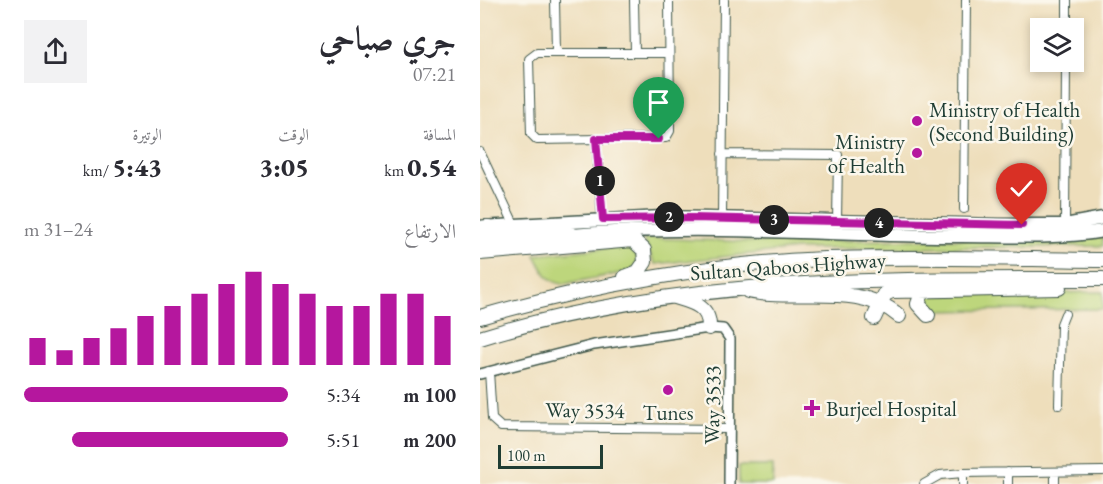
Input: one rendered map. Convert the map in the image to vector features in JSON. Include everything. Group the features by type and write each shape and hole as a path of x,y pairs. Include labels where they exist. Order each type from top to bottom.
{"highway":[{"path":"482,232 510,235 515,226"},
{"path":"482,232 573,235"},
{"path":"480,251 629,240 640,244 646,258 641,270 611,281 602,288"},
{"name":"Sultan Qaboos Highway","path":"480,317 662,276 824,259 1103,260"},
{"name":"Sultan Qaboos Highway","path":"480,338 531,323 670,296 735,287 868,280 1103,279"},
{"path":"874,318 885,294 892,291 1103,285"},
{"path":"735,287 763,294 852,297 879,303 899,316"},
{"path":"928,315 918,304 922,292 932,290"},
{"path":"670,296 703,308 716,328"}],"main road":[{"path":"515,226 603,219 1065,225 1103,218"},
{"path":"1065,225 1073,230 1103,231"},
{"path":"986,236 1058,232 1065,225"},
{"path":"480,251 573,235 706,230 986,236 1065,236 1103,231"}],"street":[{"path":"555,0 556,51"},
{"path":"634,0 635,52"},
{"path":"669,0 670,131 666,138 537,140 531,134 529,59 537,52 669,53"},
{"path":"722,219 724,0"},
{"path":"964,209 966,0"},
{"path":"1067,0 1067,18"},
{"path":"1065,225 1066,72"},
{"path":"596,139 603,219"},
{"path":"480,152 515,226"},
{"path":"722,154 838,154 837,222"},
{"path":"1059,405 1061,324 1065,314"},
{"path":"484,373 594,345 716,328"},
{"name":"Way 3533","path":"716,328 730,339 729,484"},
{"name":"Way 3534","path":"484,373 492,419 501,427 729,429"},
{"path":"924,484 940,475 963,472 1103,471"},
{"path":"963,472 963,484"},
{"path":"1008,472 1008,484"},
{"path":"1055,472 1055,484"}],"green space":[{"path":"1103,237 1103,246 797,249 655,264 643,238 755,242"},
{"path":"617,247 632,248 638,260 632,271 563,284 549,278 535,255"},
{"path":"1103,292 1103,309 929,311 923,298 929,295"},
{"path":"739,466 773,466 773,484 739,484"}],"place":[{"name":"Ministry of Health (Second Building)","path":"917,121"},
{"name":"Ministry of Health","path":"917,153"},
{"name":"Tunes","path":"668,390"},
{"name":"Burjeel Hospital","path":"812,408"}],"route":[{"path":"659,139 596,139 603,219 692,218 1022,225"}]}
